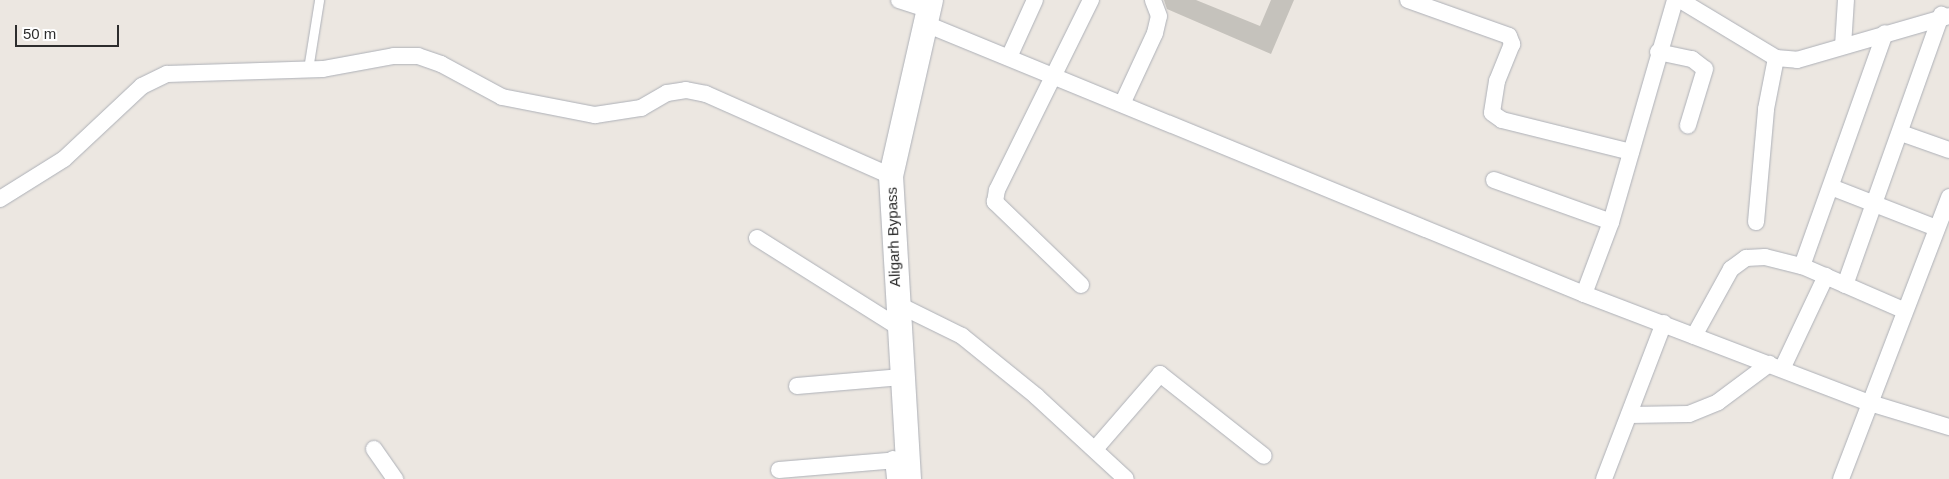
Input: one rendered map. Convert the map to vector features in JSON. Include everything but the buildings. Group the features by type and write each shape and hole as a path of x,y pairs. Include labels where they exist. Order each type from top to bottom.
{"main road":[{"name":"Aligarh Bypass","path":"906,469 902,377 896,314 891,176 929,11"}],"street":[{"path":"899,0 929,11 1010,55 1056,75 1584,294 1870,403 1949,427"},
{"path":"1010,55 1035,0"},
{"path":"1082,285 996,202 997,190 1056,75 1091,0"},
{"path":"1123,102 1155,33 1159,16 1154,0"},
{"path":"1408,0 1509,36 1512,44 1497,82 1492,114 1631,152"},
{"path":"1584,294 1611,222 1658,52 1675,0"},
{"path":"1680,0 1776,58 1797,60 1945,16"},
{"path":"1843,46 1846,0"},
{"path":"1845,285 1945,16"},
{"path":"1802,266 1885,33"},
{"path":"1658,52 1692,59 1705,69 1688,125"},
{"path":"0,199 64,159 142,86 167,74 308,69 418,56 502,97 594,115 618,114 667,93 686,90 756,114 891,176"},
{"path":"1756,222 1766,109 1776,58"},
{"path":"1901,133 1949,150"},
{"path":"1494,180 1611,222"},
{"path":"1831,186 1874,207 1936,228"},
{"path":"1841,479 1902,310 1949,196"},
{"path":"757,238 896,314 962,336 1096,448 1126,479"},
{"path":"1694,336 1731,269 1746,258 1765,257 1802,266 1902,310"},
{"path":"1628,416 1689,414 1718,402 1776,366 1826,276"},
{"path":"1604,479 1664,323"},
{"path":"1096,448 1160,374 1264,456"},
{"path":"797,386 902,377"},
{"path":"374,449 395,479"},
{"path":"779,470 806,472 906,469"},
{"path":"895,479 906,469"}],"lane":[{"path":"308,69 319,0"}]}
